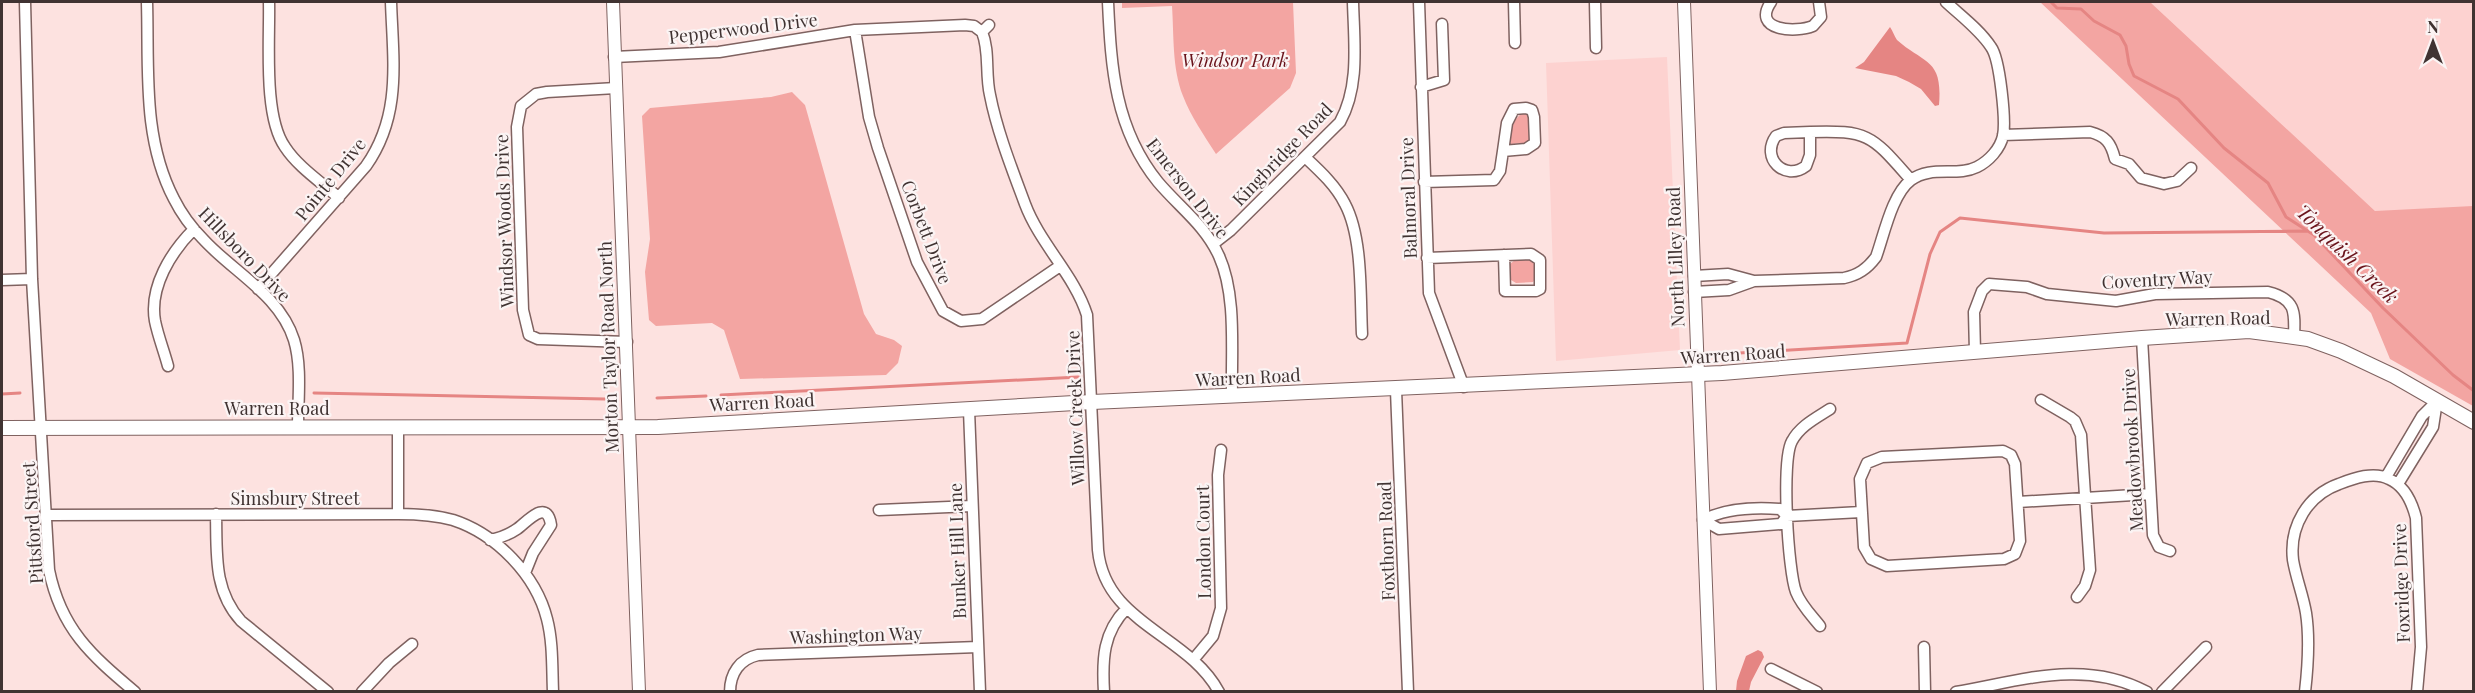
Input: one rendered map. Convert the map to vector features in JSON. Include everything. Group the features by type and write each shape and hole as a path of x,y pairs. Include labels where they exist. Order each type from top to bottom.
{"main road":[{"name":"Warren Road","path":"2,428 298,426 630,428 1092,402 1698,375 2239,331 2319,342 2361,360 2474,422"}],"street":[{"name":"Pittsford Street","path":"25,2 32,279 49,570 55,597 66,622 91,654 135,692"},
{"name":"Hillsboro Drive","path":"147,2 153,143 166,184 194,229 280,311 294,339 297,363 298,426"},
{"path":"269,2 272,107 276,131 289,153 339,198"},
{"name":"Pointe Drive","path":"258,289 374,155 387,124 393,91 391,2"},
{"name":"Morton Taylor Road North","path":"613,2 639,692"},
{"name":"Emerson Drive","path":"1108,2 1110,57 1126,128 1148,169 1198,223 1213,244 1223,266 1229,293 1232,396"},
{"name":"Kingbridge Road","path":"1213,244 1231,230 1306,158 1340,122 1346,111 1354,77 1353,2"},
{"name":"Balmoral Drive","path":"1419,2 1429,293 1464,387"},
{"path":"1514,2 1515,44"},
{"path":"1595,2 1596,48"},
{"name":"North Lilley Road","path":"1684,2 1710,692"},
{"path":"1771,2 1767,8 1768,20 1771,25 1782,29 1813,26 1821,17 1819,2"},
{"path":"1694,276 1728,274 1754,281 1844,278 1861,272 1875,257 1898,195 1911,180 1928,172 1978,167 1994,153 2003,135 1997,57 1988,42 1946,2"},
{"path":"1422,87 1444,80 1442,24"},
{"name":"Pepperwood Drive","path":"614,57 719,52 855,30 965,25 986,28"},
{"name":"Willow Creek Drive","path":"986,28 989,92 1030,217 1082,302 1087,315 1099,561 1109,588 1115,597 1193,660 1208,675 1219,692"},
{"name":"Corbett Drive","path":"855,30 869,117 878,148 917,262 943,311 961,321 982,319 1060,266"},
{"name":"Windsor Woods Drive","path":"616,88 536,94 520,106 517,136 523,310 529,335 538,339 627,342"},
{"path":"1810,132 1810,154 1806,166 1798,170 1778,168 1772,160 1771,147 1776,136 1784,133 1810,132 1844,131 1866,137 1883,149 1911,180"},
{"path":"2003,135 2090,132 2098,134 2108,140 2115,159 2129,164 2141,178 2164,184 2176,181 2191,168"},
{"path":"1424,182 1494,180 1500,171 1503,151"},
{"path":"1306,158 1337,191 1350,215 1357,253 1362,334"},
{"path":"168,366 155,319 157,291 174,252 194,229"},
{"path":"1427,258 1504,255 1536,256 1540,260 1540,289 1505,291 1504,255"},
{"path":"2,280 32,279"},
{"path":"1694,292 1729,290 1754,281"},
{"name":"Coventry Way","path":"1975,352 1974,312 1982,291 1993,284 2026,287 2047,294 2116,301 2156,294 2268,292 2282,297 2293,307 2294,337"},
{"name":"Meadowbrook Drive","path":"2142,338 2153,539 2159,548 2170,551"},
{"name":"Foxthorn Road","path":"1396,390 1408,692"},
{"path":"2041,400 2070,417 2079,429 2083,441 2090,570 2085,586 2077,597"},
{"path":"2392,481 2433,427 2437,401"},
{"path":"2392,481 2422,416 2437,401"},
{"path":"1820,626 1795,591 1787,516 1786,461 1791,442 1806,425 1830,409"},
{"name":"Bunker Hill Lane","path":"969,410 980,692"},
{"path":"398,427 399,514"},
{"name":"London Court","path":"1193,660 1213,636 1221,608 1218,475 1221,450"},
{"path":"2003,451 2011,455 2014,461 2019,546 2015,554 2004,559 1883,566 1871,560 1865,551 1861,512 1861,472 1871,460 1884,457 2003,451"},
{"path":"2305,692 2308,630 2293,557 2298,521 2307,506 2328,488 2356,478 2392,481"},
{"name":"Foxridge Drive","path":"2392,481 2412,503 2416,518 2421,646 2417,692"},
{"path":"2018,502 2150,495"},
{"path":"879,510 972,507"},
{"path":"1703,520 1719,511 1770,508 1780,508 1787,516"},
{"path":"1787,516 1861,512"},
{"path":"216,514 218,574 222,592 230,607 242,621 328,692"},
{"name":"Simsbury Street","path":"45,515 423,514 453,520 481,533 490,540 525,573 537,590 547,618 553,692"},
{"path":"490,540 511,533 533,514 546,515 551,525 533,553 525,573"},
{"path":"1703,520 1719,529 1781,524 1787,516"},
{"path":"1104,692 1102,664 1106,641 1116,621 1127,608"},
{"path":"362,692 389,663 412,644"},
{"name":"Washington Way","path":"730,692 732,676 738,666 746,659 758,655 978,646"},
{"path":"1924,647 1925,692"},
{"path":"2162,692 2206,647"},
{"path":"1771,669 1817,692"},
{"path":"1956,692 2038,675 2070,673 2116,679 2147,692"}],"shaded area":[{"path":"2150,2 2473,2 2473,302 2375,211"},
{"path":"1890,27 1897,40 1935,70 1938,78 1939,105 1935,106 1921,89 1896,76 1855,68 1864,62"},
{"path":"1667,57 1680,350 1556,361 1546,63"},
{"path":"1758,650 1764,657 1751,682 1749,691 1736,691 1746,656"}],"green space":[{"name":"Windsor Park","path":"1122,2 1293,2 1296,73 1290,88 1216,154 1198,126 1179,85 1174,52 1172,6 1122,8"},
{"path":"2040,2 2150,2 2375,211 2473,206 2473,406 2390,359 2371,313"},
{"path":"792,92 805,105 864,314 876,334 894,340 902,346 898,363 886,375 740,379 724,330 712,323 656,326 649,320 645,272 650,239 642,116 650,108 771,97"},
{"path":"1525,113 1531,118 1532,135 1528,143 1511,144 1509,139 1514,123 1518,116"},
{"path":"1515,260 1530,260 1534,263 1535,279 1533,282 1516,283 1511,280 1510,264"}],"waterway":[{"name":"Tonquish Creek","path":"2051,2 2057,8 2081,9 2094,21 2120,35 2126,46 2134,76 2178,99 2224,148 2268,183 2286,217 2314,235 2383,308 2453,375 2474,391"},
{"path":"1723,354 1907,343 1930,254 1940,232 1960,218 2104,233 2309,231"},
{"path":"721,395 1079,377"},
{"path":"2,394 20,393"},
{"path":"314,393 605,399"},
{"path":"657,398 706,396"}]}
